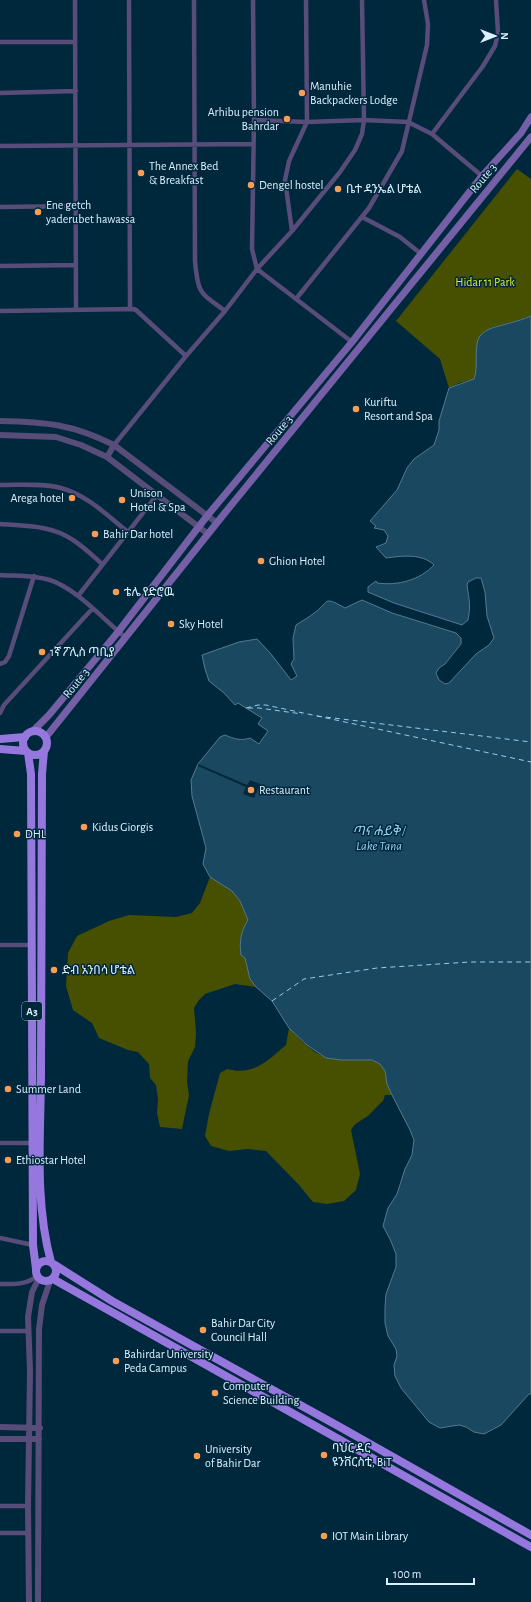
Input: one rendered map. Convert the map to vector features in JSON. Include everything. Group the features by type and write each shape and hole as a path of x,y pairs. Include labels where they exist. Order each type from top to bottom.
{"highway":[{"path":"0,739 25,737 33,731 41,732 46,737"},
{"name":"A3","path":"25,737 23,744 27,752 31,774 32,970 37,1143 42,1219 46,1241 56,1273 51,1280"},
{"name":"A3","path":"37,1274 33,1245 42,970 42,774 44,751 47,743 46,737"},
{"path":"0,750 27,752 35,755 44,751"},
{"path":"31,810 42,810"},
{"path":"32,936 42,936"},
{"path":"32,970 42,970"},
{"path":"530,1544 51,1280 44,1281 37,1274 40,1262 44,1261 53,1264 112,1301 478,1504 531,1535"},
{"path":"472,1513 478,1504"}],"main road":[{"path":"33,731 49,715 118,632 207,516 352,342 420,253 482,176 521,132 531,117"},
{"name":"Route 3","path":"46,737 208,534 531,137"},
{"path":"430,242 439,249"},
{"path":"363,327 371,334"},
{"path":"313,387 322,395"}],"street":[{"path":"75,0 76,310"},
{"path":"129,0 130,308"},
{"path":"194,0 196,282 204,296 225,312"},
{"path":"253,0 254,120 252,249 257,269 352,342"},
{"path":"292,231 285,180 286,170 307,122 306,0"},
{"path":"107,457 114,445 186,356 225,312 257,269 292,231 340,172 355,150 362,134 364,120 362,0"},
{"path":"296,299 369,208 395,166 405,141 408,122 427,45 428,24 424,0"},
{"path":"432,134 483,66 495,46 498,33 496,0"},
{"path":"0,42 75,42"},
{"path":"0,93 76,91"},
{"path":"254,120 307,122 364,120 408,122 432,134 482,176"},
{"path":"0,146 253,144"},
{"path":"0,207 76,206"},
{"path":"362,217 400,237 420,253"},
{"path":"0,266 76,265"},
{"path":"0,311 130,308 136,310 186,356"},
{"path":"0,421 39,422 67,426 98,437 114,445 217,523"},
{"path":"0,435 56,437 81,445 107,457 208,534"},
{"path":"0,485 61,488 92,503 128,532"},
{"path":"78,596 166,485"},
{"path":"0,524 37,527 56,531 72,539 102,564"},
{"path":"0,576 34,576 50,580 78,596 126,638"},
{"path":"0,664 5,662 9,656 34,576"},
{"path":"0,713 4,705 92,609"},
{"path":"0,945 32,945"},
{"path":"0,1143 37,1143"},
{"path":"0,1238 33,1245"},
{"path":"0,1284 24,1283 30,1281 37,1274"},
{"path":"29,1602 28,1506 30,1371 28,1330 29,1303 37,1274"},
{"path":"38,1602 40,1428 39,1329 42,1305 51,1280"},
{"path":"0,1331 39,1329"},
{"path":"0,1427 40,1428"},
{"path":"0,1439 39,1439"},
{"path":"0,1506 39,1506"},
{"path":"0,1533 28,1533"}],"green space":[{"name":"Hidar 11 Park","path":"517,169 531,179 531,316 493,327 477,342 477,370 474,379 459,383 449,388 440,359 396,321"},
{"path":"210,877 232,891 240,901 248,920 241,937 241,955 245,958 250,979 256,987 235,984 205,994 199,1000 194,1008 196,1033 195,1047 188,1061 187,1082 189,1095 182,1129 160,1127 157,1113 158,1099 156,1085 150,1078 149,1064 138,1052 128,1050 99,1038 92,1023 73,1010 66,986 68,953 77,936 109,921 129,915 176,917 192,913 200,903"},
{"path":"289,1028 306,1045 320,1055 339,1059 370,1060 380,1064 386,1074 392,1095 385,1095 383,1101 351,1130 360,1174 356,1190 344,1201 327,1204 313,1202 299,1185 266,1151 248,1149 229,1151 211,1146 205,1136 209,1114 220,1073 227,1069 237,1071 253,1069 260,1066 286,1045"}],"water":[{"name":"ጣና ሐይቅ / Lake Tana","path":"531,316 531,1394 529,1394 501,1425 484,1434 474,1432 459,1425 440,1428 429,1422 401,1388 395,1376 394,1365 397,1356 396,1349 388,1336 385,1323 385,1307 386,1294 396,1267 396,1254 383,1226 388,1208 397,1194 405,1169 412,1155 414,1140 387,1084 385,1071 380,1064 372,1060 341,1060 326,1058 307,1045 289,1028 272,1001 256,987 250,979 245,958 241,955 240,946 242,932 248,920 240,901 232,891 210,877 203,864 206,848 192,796 191,780 198,764 220,737 225,735 238,739 250,738 259,744 268,731 258,724 262,718 238,703 235,705 224,693 209,681 202,655 239,642 257,639 271,654 291,680 297,676 291,664 294,659 293,638 296,625 329,601 345,608 362,600 392,613 456,633 461,638 461,644 436,673 439,680 445,684 449,683 476,654 489,645 494,638 487,616 485,592 481,578 476,578 468,582 469,615 468,620 462,625 394,603 368,592 368,587 376,581 377,583 385,584 401,583 422,575 434,565 424,559 411,556 386,558 376,547 386,543 388,536 384,530 374,528 376,526 370,521 397,490 407,468 414,459 434,445 439,430 439,421 449,388 474,379 476,370 477,345 478,339 481,335 489,329"}],"pier":[{"name":"Restaurant","path":"198,764 247,785 250,780 260,784 254,798 243,794 246,787 198,766"}],"ferry route":[{"path":"246,708 266,705 531,762"},
{"path":"248,708 259,708 302,714"},
{"path":"317,716 531,742"},
{"path":"272,1001 304,979 377,968 470,962 531,962"}],"place":[{"name":"Manuhie Backpackers Lodge","path":"302,93"},
{"name":"Arhibu pension Bahrdar","path":"287,119"},
{"name":"The Annex Bed & Breakfast","path":"141,173"},
{"name":"Dengel hostel","path":"251,185"},
{"name":"ቤተ ዳንኤል ሆቴል","path":"338,189"},
{"name":"Ene getch yaderubet hawassa","path":"38,212"},
{"name":"Kuriftu Resort and Spa","path":"356,409"},
{"name":"Arega hotel","path":"72,498"},
{"name":"Unison Hotel & Spa","path":"122,500"},
{"name":"Bahir Dar hotel","path":"95,534"},
{"name":"Ghion Hotel","path":"261,561"},
{"name":"ቴሌ የድሮዉ","path":"116,592"},
{"name":"Sky Hotel","path":"171,624"},
{"name":"1ኛ ፖሊስ ጣቢያ","path":"42,652"},
{"name":"Restaurant","path":"251,790"},
{"name":"Kidus Giorgis","path":"84,827"},
{"name":"DHL","path":"17,834"},
{"name":"ድብ አንበሳ ሆቴል","path":"54,970"},
{"name":"Summer Land","path":"8,1089"},
{"name":"Ethiostar Hotel","path":"8,1160"},
{"name":"Bahir Dar City Council Hall","path":"203,1330"},
{"name":"Bahirdar University Peda Campus","path":"116,1361"},
{"name":"Computer Science Building","path":"215,1393"},
{"name":"ባህር ዳር ዩንቨርስቲ, BiT","path":"324,1455"},
{"name":"University of Bahir Dar","path":"197,1456"},
{"name":"IOT Main Library","path":"324,1536"}]}
